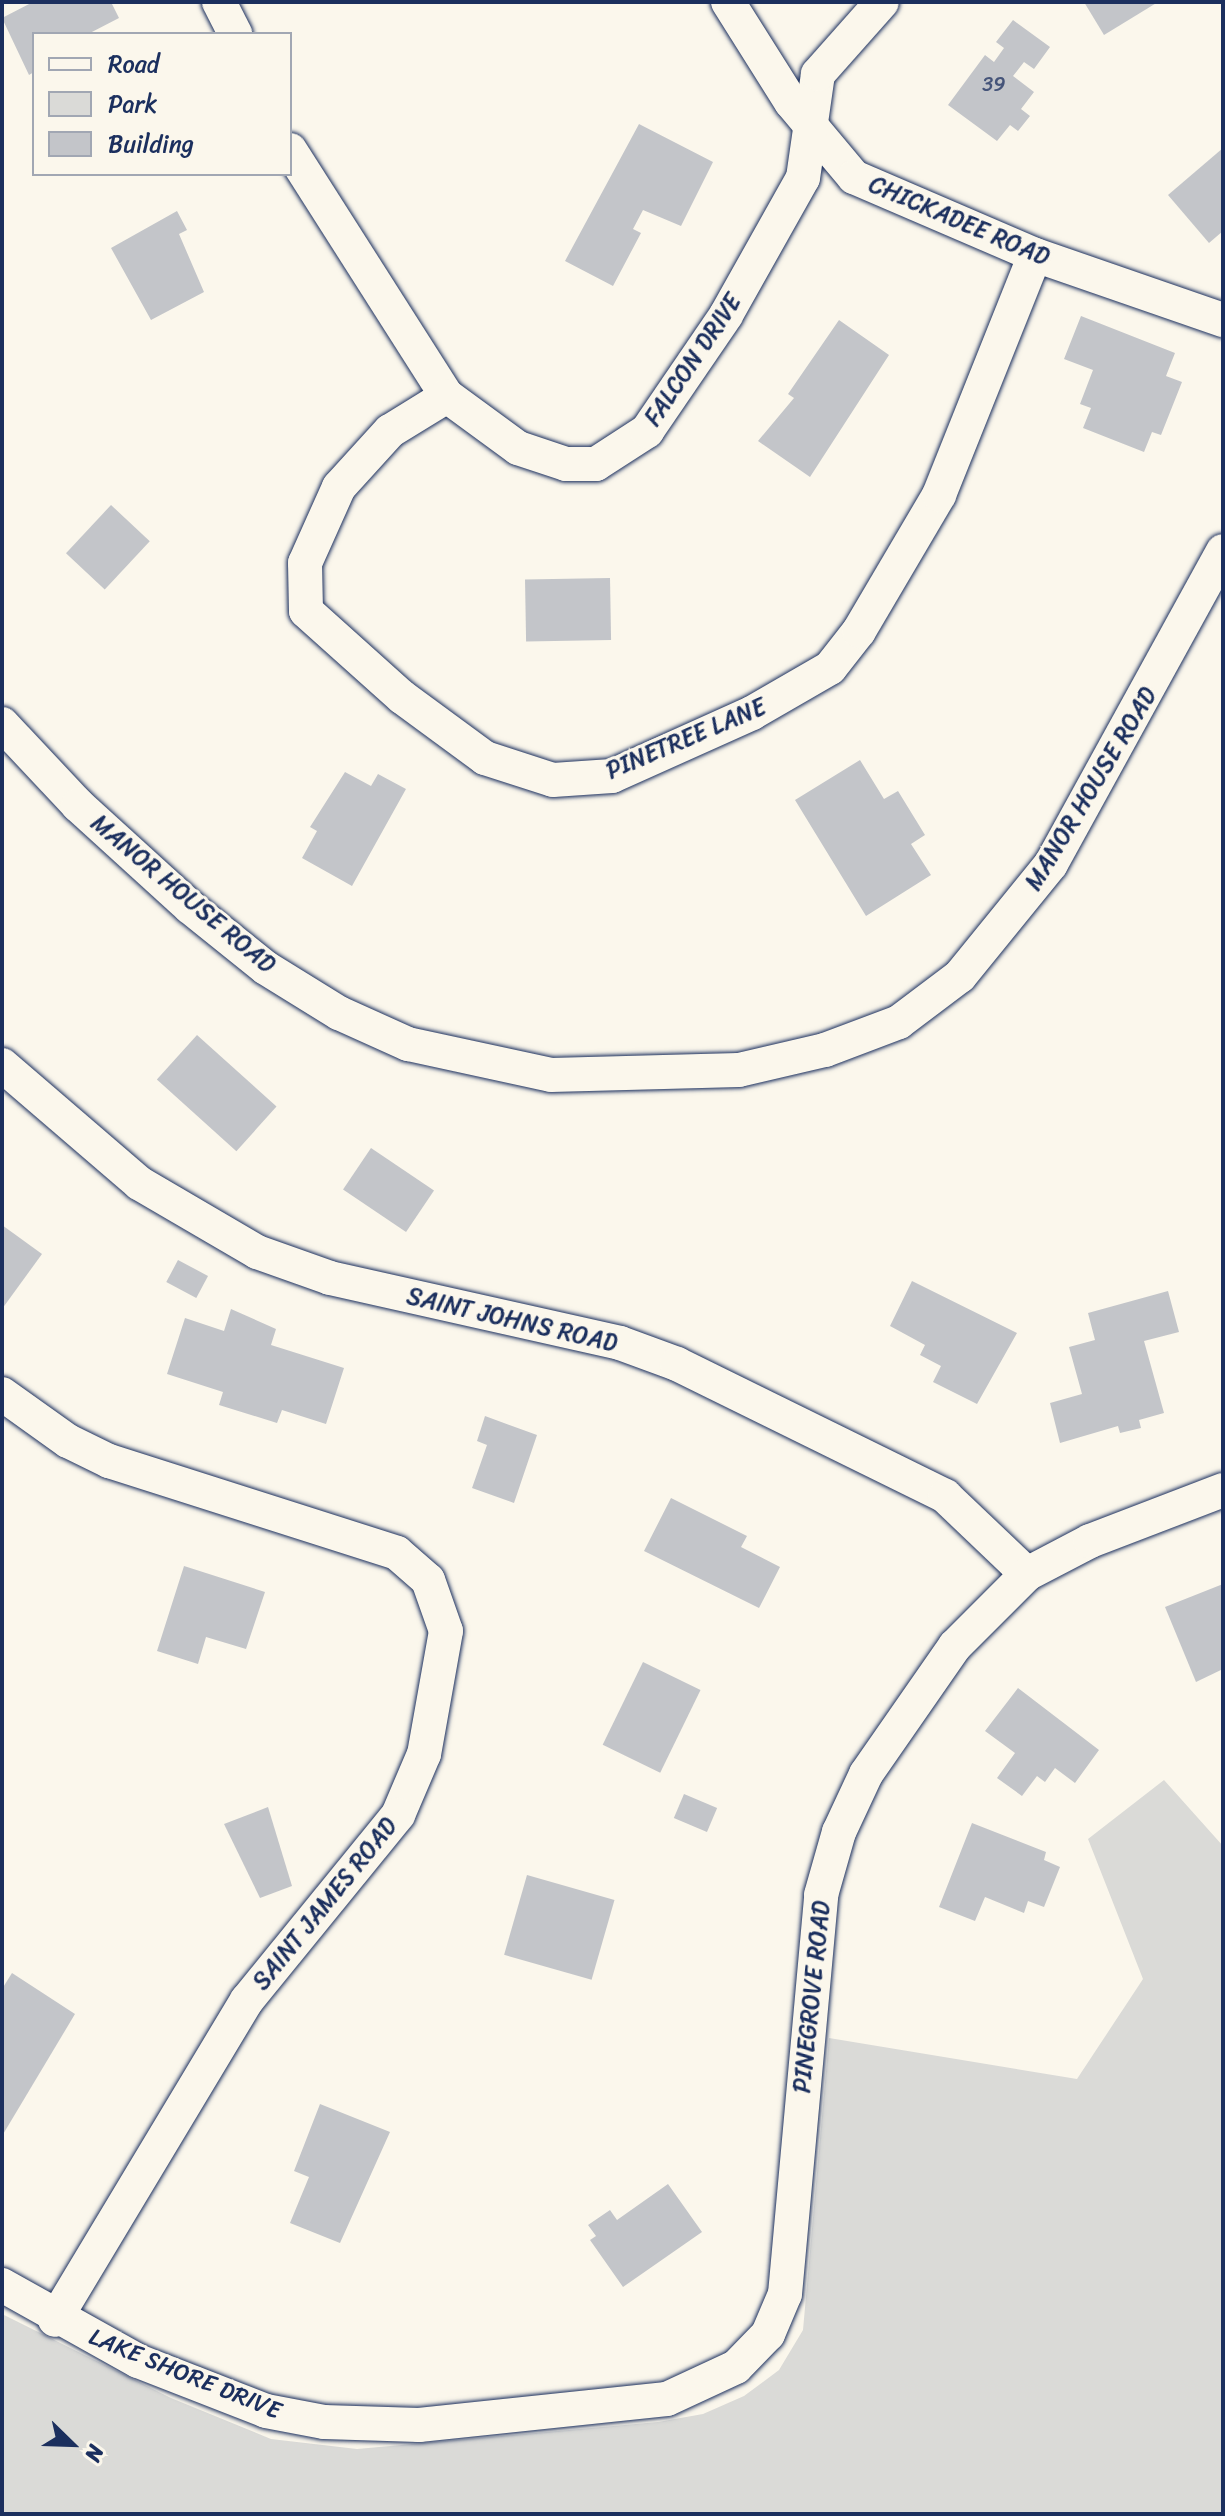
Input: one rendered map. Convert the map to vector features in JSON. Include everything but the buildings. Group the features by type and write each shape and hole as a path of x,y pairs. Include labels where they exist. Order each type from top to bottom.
{"street":[{"path":"219,2 234,32"},
{"name":"CHICKADEE ROAD","path":"728,2 809,125 854,177 1035,255 1223,320"},
{"name":"FALCON DRIVE","path":"292,153 447,396 494,435 566,464 596,464 628,449 687,377 796,193 826,59 882,2"},
{"name":"PINETREE LANE","path":"447,396 390,431 339,487 305,563 306,611 402,697 485,758 553,780 612,776 752,713 830,668 875,606 939,495 1035,255"},
{"name":"MANOR HOUSE ROAD","path":"2,724 78,805 190,907 266,968 339,1013 408,1044 551,1075 739,1070 825,1050 899,1022 960,976 1051,864 1223,551"},
{"name":"SAINT JOHNS ROAD","path":"2,1065 139,1183 257,1252 330,1278 620,1343 677,1364 945,1496 1027,1574"},
{"name":"SAINT JAMES ROAD","path":"2,1394 109,1461 397,1553 428,1580 446,1631 424,1754 398,1815 247,2000 55,2320"},
{"name":"PINEGROVE ROAD","path":"667,2399 709,2385 757,2349 785,2294 811,1962 839,1832 901,1715 981,1617 1027,1574 1138,1520 1223,1490"},
{"name":"LAKE SHORE DRIVE","path":"2,2285 55,2320 138,2361 294,2418 419,2425 667,2399"}],"green space":[{"path":"1164,1780 1223,1846 1223,2514 2,2514 2,2314 171,2398 271,2439 357,2449 658,2422 703,2414 744,2396 779,2370 803,2330 829,2038 1077,2079 1143,1979 1088,1839"}]}
